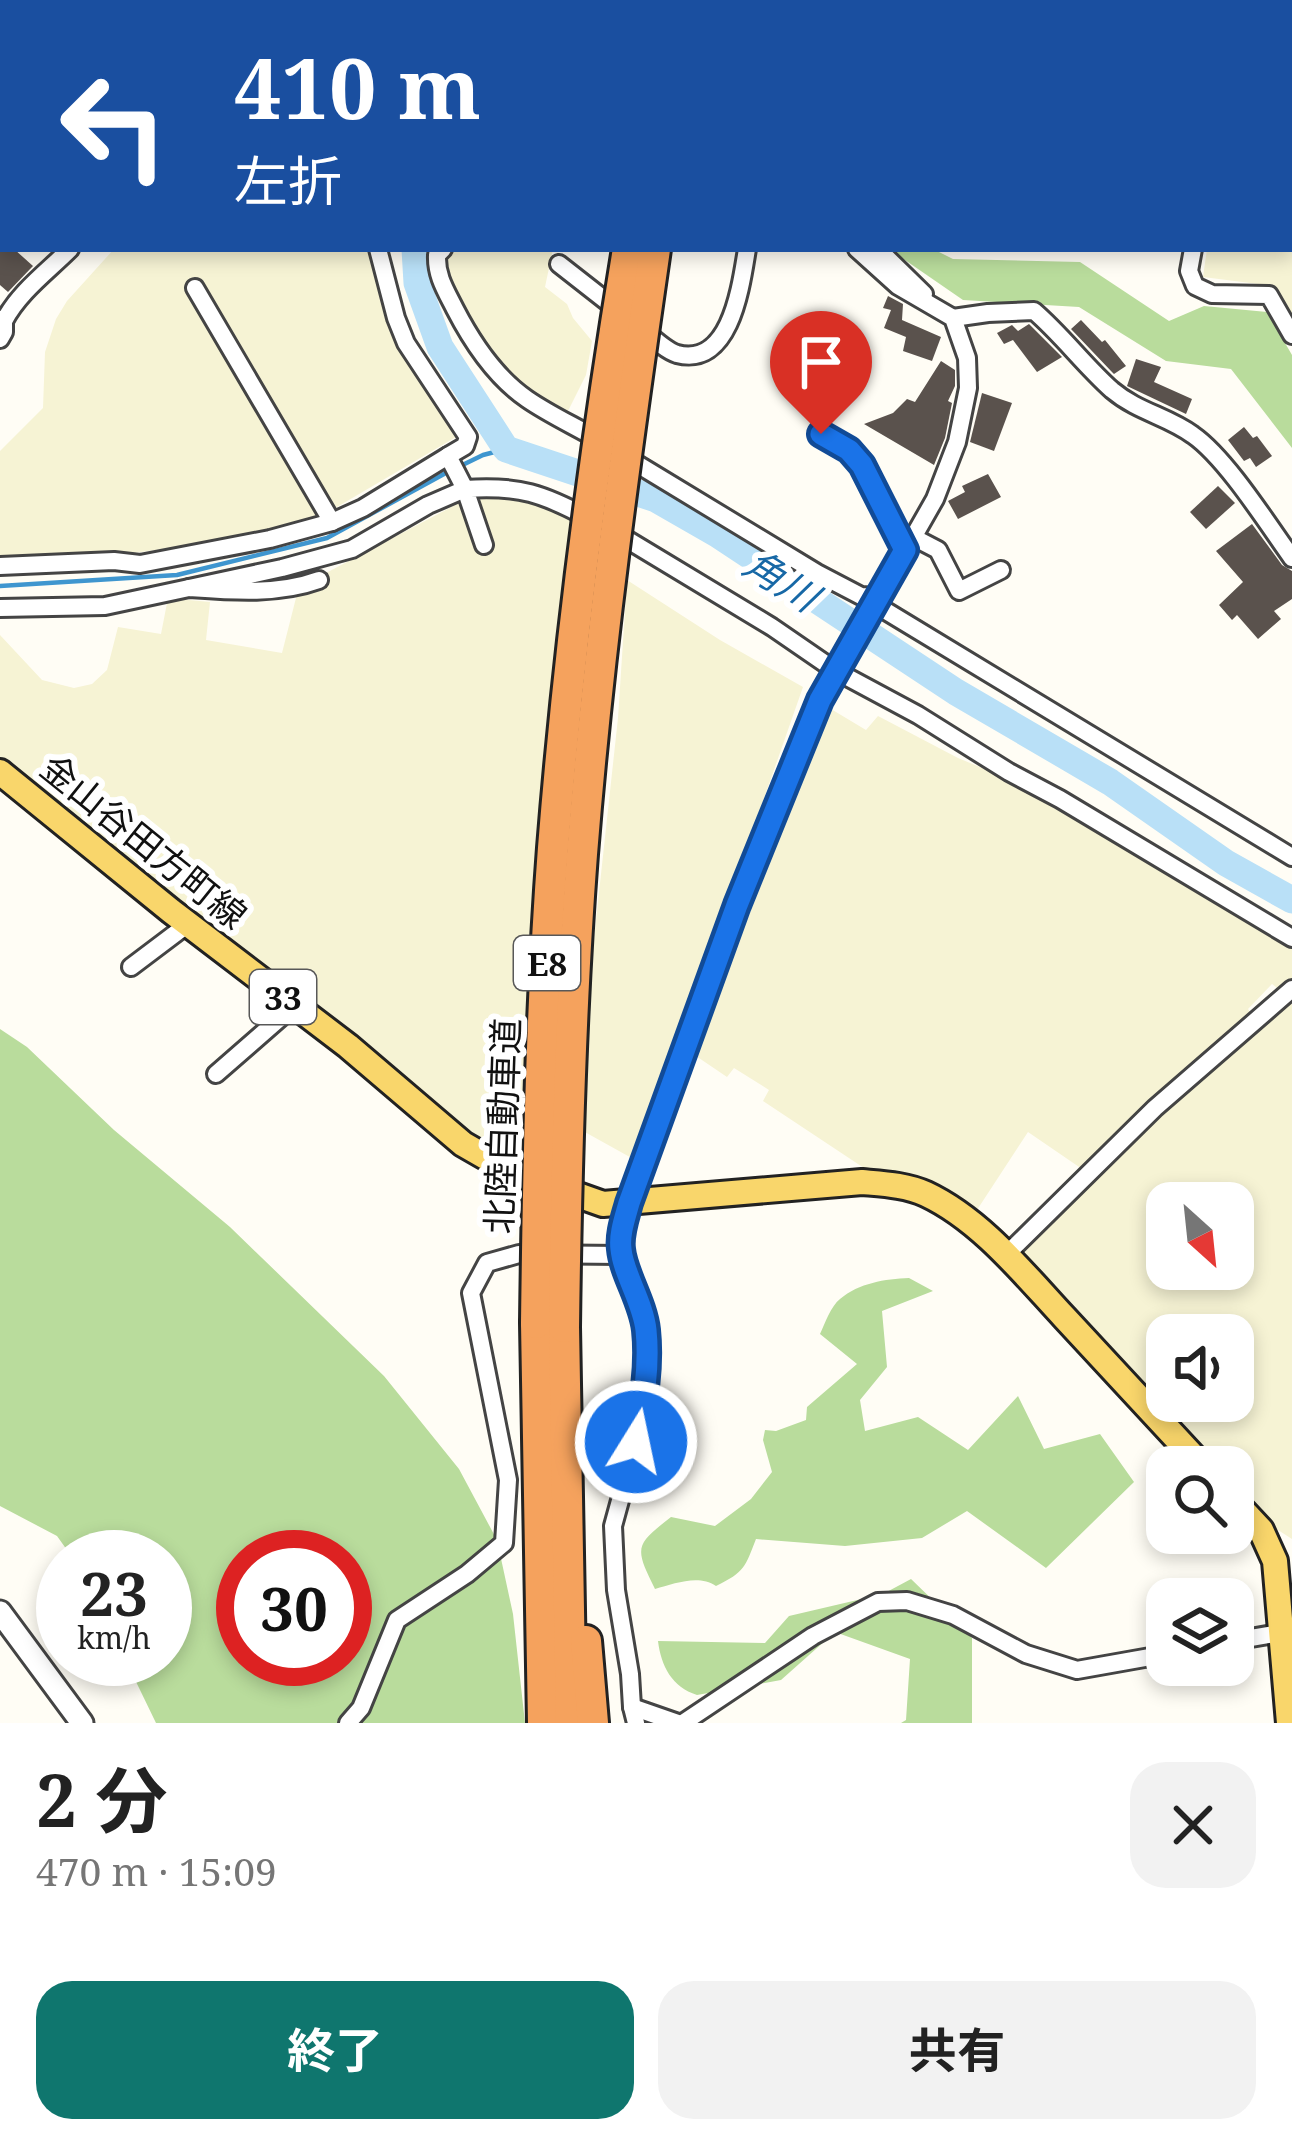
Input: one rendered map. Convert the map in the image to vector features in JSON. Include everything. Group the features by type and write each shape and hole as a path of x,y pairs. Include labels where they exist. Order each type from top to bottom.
{"highway":[{"name":"北陸自動車道","path":"571,1723 564,1372 550,1325 538,1167 553,849 582,550 628,252"},
{"name":"北陸自動車道","path":"543,1723 550,1325 582,854 611,554 655,252"},
{"path":"564,1372 593,1723"}],"main road":[{"name":"金山谷田方町線","path":"0,772 490,1161 603,1204 862,1181 922,1192 957,1213 1006,1255 1183,1446"},
{"path":"1254,1522 1284,1562 1289,1723"}],"street":[{"path":"1,326 30,287 67,252"},
{"path":"0,566 140,564 270,539 363,508 465,446 468,436 406,343 379,252"},
{"path":"440,252 437,268 465,329 483,356 525,398 817,573 861,596 877,598"},
{"path":"559,264 674,354 694,355 714,346 728,328 746,252"},
{"path":"860,252 898,286 945,313 1034,311 1112,390 1136,409 1193,435 1216,456 1292,558"},
{"path":"881,252 945,313 967,358 968,388 957,442 935,499 820,700 737,905 620,1237 621,1255 646,1324 649,1370 613,1526 616,1590 634,1715 681,1723 813,1636 878,1602 907,1601 953,1615 1026,1654 1077,1670 1146,1658"},
{"path":"1192,252 1189,271 1195,286 1212,294 1269,295 1292,335"},
{"path":"195,288 332,522"},
{"path":"821,434 849,450 862,465 909,543 938,550 959,591 1001,570"},
{"path":"448,456 484,545"},
{"path":"0,608 105,606 282,568 352,549 465,489 530,490 629,540 1292,938"},
{"path":"189,588 263,590 319,580"},
{"path":"877,598 881,608 1292,857"},
{"path":"130,968 188,924"},
{"path":"1006,1255 1155,1108 1292,988"},
{"path":"216,1074 295,1005"},
{"path":"348,1723 361,1708 397,1620 504,1543 508,1480 471,1293 487,1263 519,1253 621,1255"},
{"path":"0,1612 82,1723"},
{"path":"1254,1637 1286,1632"}],"shaded area":[{"path":"111,252 374,252 394,338 423,376 456,437 312,519 202,544 0,560 0,451 43,408 45,352 67,301"},
{"path":"433,252 552,252 545,287 567,304 592,341 586,375 567,413 555,423 511,391 468,348 435,282"},
{"path":"1207,252 1292,252 1292,317 1274,286 1203,277"},
{"path":"501,492 571,514 537,840 522,1169 475,1140 0,758 0,635 42,680 74,688 92,684 107,670 118,627 161,634 168,598 210,602 206,640 282,653 297,594 324,585 326,573 478,493"},
{"path":"627,580 803,687 637,1161 583,1131 590,975 618,718"},
{"path":"831,709 866,730 878,716 1009,779 1163,867 1292,944 1292,982 1281,991 1272,984 1248,1009 1254,1018 1085,1171 1028,1132 975,1213 945,1190 885,1170 867,1170 763,1101 769,1090 734,1068 727,1077 696,1056"},
{"path":"1292,997 1292,1539 1254,1504 1254,1446 1199,1446 1177,1422 1254,1422 1254,1314 1146,1314 1146,1389 1018,1252"}],"green space":[{"path":"893,252 939,252 953,259 1080,262 1169,321 1204,306 1267,312 1292,355 1292,448 1231,369 1166,361 1079,307 963,300"},
{"path":"0,1029 27,1047 114,1130 230,1227 384,1376 459,1469 497,1540 513,1614 525,1723 156,1723 138,1686 192,1686 192,1530 46,1530 0,1506"},
{"path":"909,1278 933,1291 882,1311 887,1367 860,1400 865,1431 918,1417 968,1450 1018,1396 1044,1449 1100,1434 1134,1482 1046,1568 967,1511 922,1538 845,1546 756,1539 743,1568 716,1586 694,1580 655,1589 641,1555 650,1534 671,1517 715,1526 751,1499 772,1472 763,1440 765,1430 806,1420 807,1407 857,1364 820,1334 837,1302 864,1286"},
{"path":"911,1579 972,1638 972,1723 901,1723 906,1720 910,1659 835,1632 781,1680 697,1695 674,1681 662,1659 658,1641 765,1643 789,1616 883,1594"}],"building":[{"path":"0,252 17,252 33,266 8,292 0,285"},
{"path":"888,296 903,304 902,320 941,337 932,361 903,351 906,337 884,328 891,310 883,308"},
{"path":"1081,320 1126,366 1114,374 1111,371 1071,329"},
{"path":"1029,324 1062,357 1037,372 1013,340 1004,344 997,333 1012,325 1018,331"},
{"path":"1136,359 1161,367 1154,382 1192,399 1186,414 1127,386"},
{"path":"941,361 955,370 955,386 948,401 952,403 945,438 934,465 864,424 893,413 907,399 915,402"},
{"path":"982,393 1012,403 994,451 970,442"},
{"path":"1244,427 1272,456 1256,467 1250,458 1244,461 1228,440"},
{"path":"988,474 1001,497 958,519 948,501 965,492 962,486"},
{"path":"1218,486 1235,503 1206,529 1190,512"},
{"path":"1252,524 1282,565 1292,571 1292,599 1274,611 1281,619 1258,639 1237,615 1232,620 1219,605 1243,582 1216,551"}],"waterway":[{"name":"角川","path":"415,252 417,283 440,347 506,449 656,499 717,534 956,692 1110,782 1226,863 1292,900"},
{"path":"0,586 177,575 327,538 444,474 506,449"}],"route":[{"path":"636,1442 649,1370 646,1324 621,1255 620,1237 629,1203 737,905 820,700 905,550 862,465 849,450 821,434"}]}
